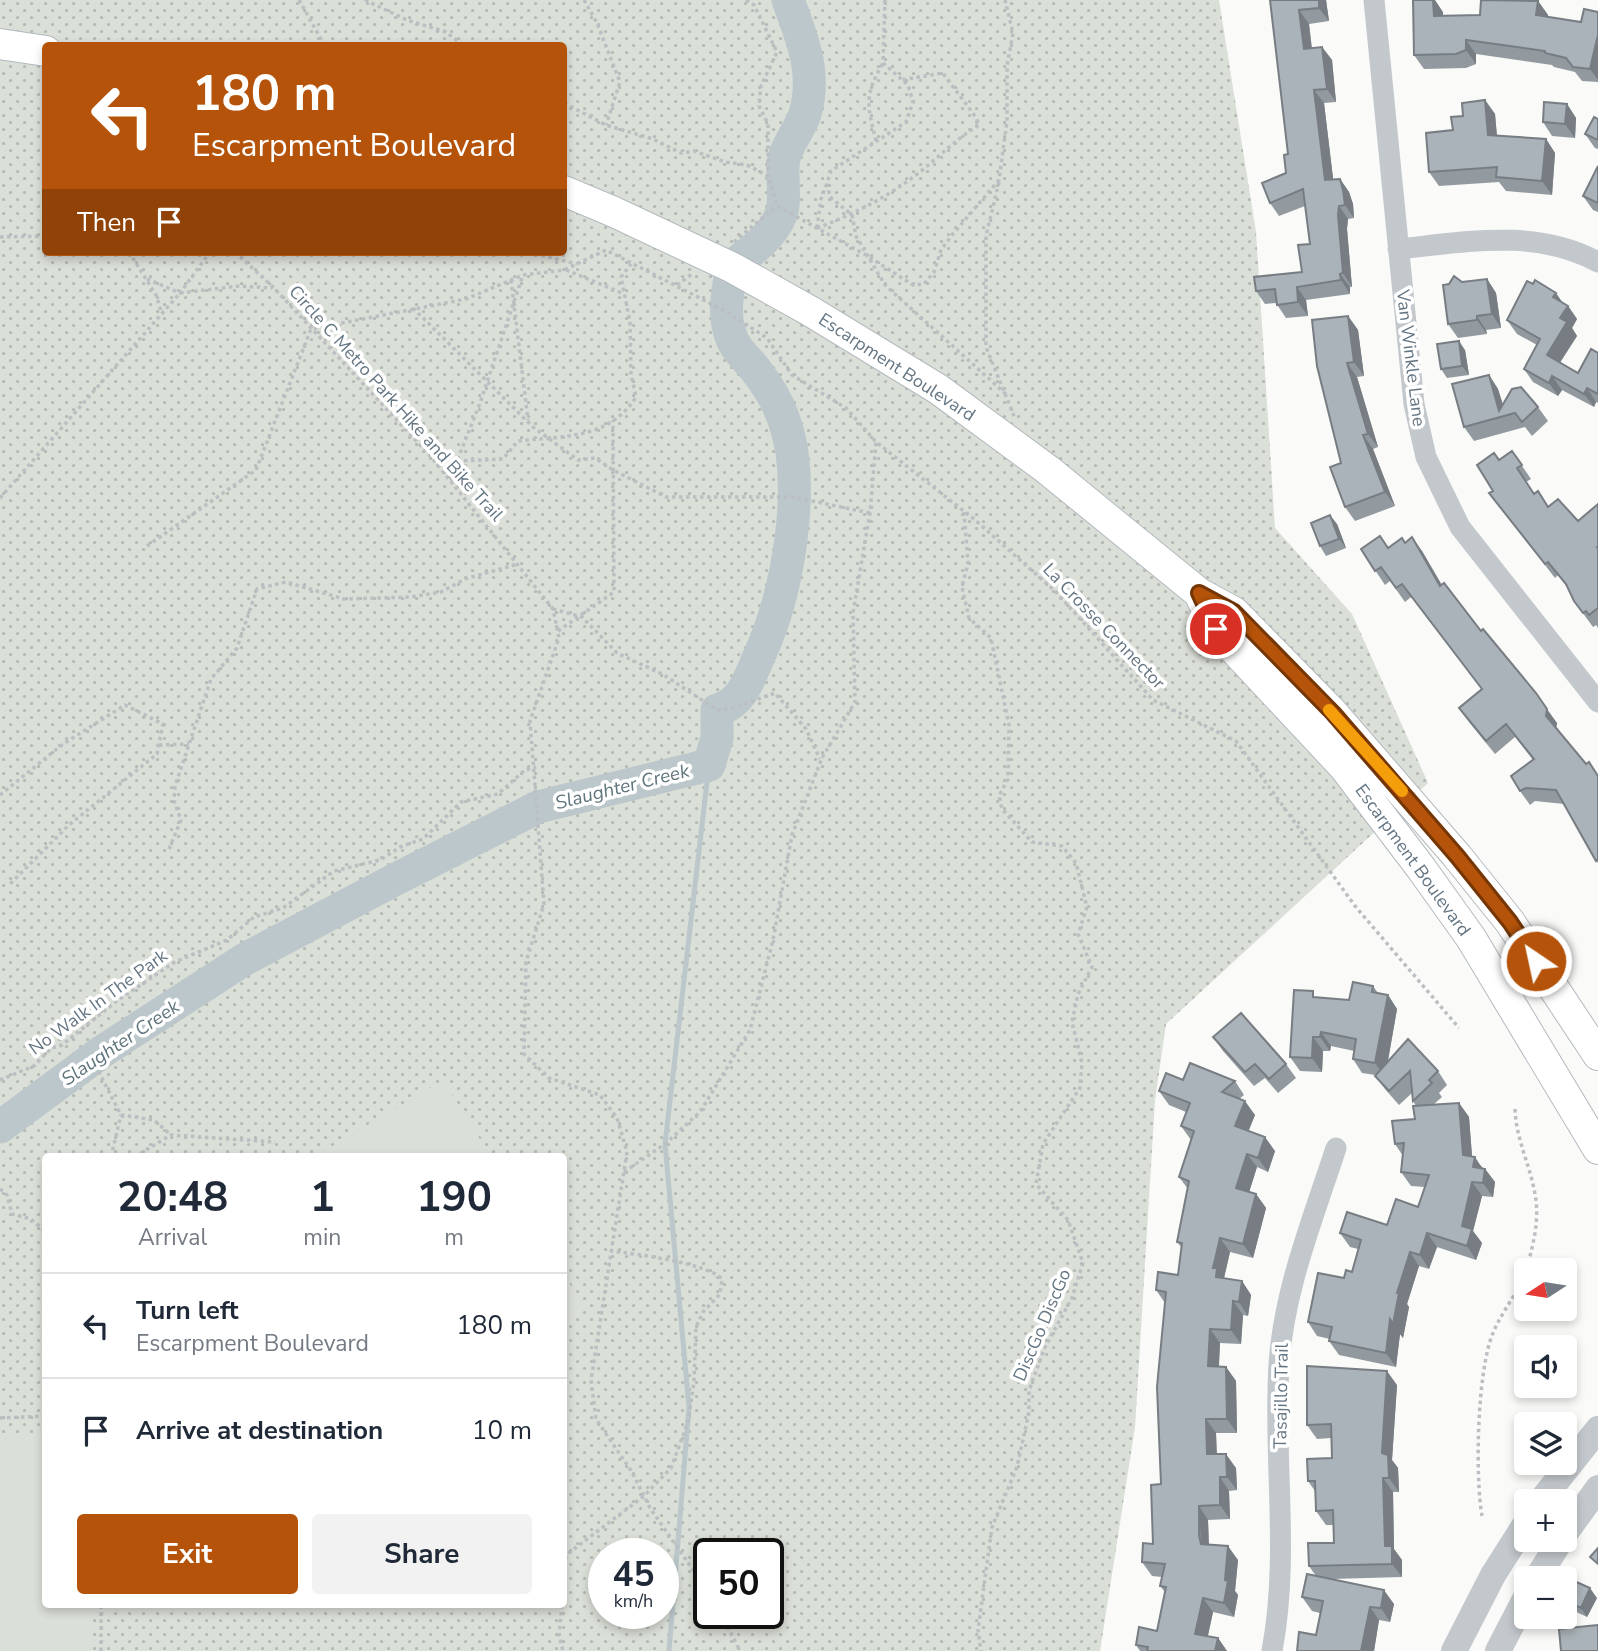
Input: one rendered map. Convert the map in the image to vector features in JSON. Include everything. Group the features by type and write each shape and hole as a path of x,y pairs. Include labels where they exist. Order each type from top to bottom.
{"main road":[{"path":"0,44 42,50"},
{"path":"0,57 42,60"},
{"name":"Escarpment Boulevard","path":"567,192 731,267 938,389 1048,470 1199,593 1234,612 1333,713 1425,818 1510,922 1598,1055"},
{"name":"Escarpment Boulevard","path":"1199,593 1216,629 1344,767 1428,878 1471,938 1598,1149"}],"street":[{"name":"Van Winkle Lane","path":"1374,0 1414,404 1426,457 1436,483 1460,527 1598,702"},
{"path":"1398,249 1495,240 1539,241 1576,250 1598,262"},
{"name":"Tasajillo Trail","path":"1272,1651 1278,1615 1282,1557 1279,1386 1282,1339 1295,1271 1336,1148"},
{"path":"1550,1489 1598,1429"},
{"path":"1577,1517 1598,1488"},
{"path":"1454,1651 1493,1575 1514,1542"},
{"path":"1498,1651 1514,1621"}],"path":[{"path":"299,0 323,42"},
{"path":"365,0 407,20 446,32 459,42"},
{"path":"584,0 597,23 620,82 607,125"},
{"path":"746,0 754,5 777,52 761,86 760,107 768,124 768,176 777,206 866,255 913,285 924,284 934,272 941,250 999,180"},
{"path":"876,141 866,103 871,84 883,63 885,0"},
{"path":"1005,0 1013,33 1007,66 1007,121 999,180 986,236 986,347 1014,416"},
{"path":"817,228 831,171 906,122 913,102 908,85 883,63"},
{"path":"817,228 852,215 915,176 979,125 977,116 964,105 943,73 901,80"},
{"path":"567,105 607,125 653,139 681,153 694,151 725,162 747,165 768,176"},
{"path":"827,183 830,197 852,215 856,236 885,285 1007,395"},
{"path":"0,237 42,236"},
{"name":"La Crosse Connector","path":"577,264 606,250 727,312 767,338 792,375 846,408 876,442 964,511 1056,592 1153,700 1236,741 1355,906 1459,1028"},
{"path":"132,256 147,279 161,313"},
{"path":"0,498 180,293 208,256"},
{"name":"Circle C Metro Park Hike and Bike Trail","path":"239,256 274,288 450,479 553,609 559,638 530,721 536,767 544,904 526,962 524,1054 549,1078 600,1096 617,1118 627,1152 591,1380 596,1419 693,1569"},
{"path":"544,256 577,264"},
{"path":"147,546 256,470 311,329 466,299 523,275 564,270 577,264"},
{"path":"457,461 503,459 518,441 575,437 613,420 629,407 636,397 631,374 630,322 622,293 621,277 631,264"},
{"path":"564,270 622,293"},
{"path":"450,479 488,381 523,275"},
{"path":"147,279 180,293 239,286 274,288"},
{"path":"511,280 528,422"},
{"path":"413,308 528,422 578,460 596,458 613,470 666,497 793,497 870,513"},
{"path":"558,631 582,617 614,592 613,420"},
{"path":"624,1172 665,1144 700,1112 750,1030 773,940 792,835 821,761 855,702 853,613 870,513 876,442"},
{"name":"DiscGo DiscGo","path":"964,511 968,563 962,587 969,618 991,638 1009,725 1008,779 999,796 1002,809 1032,842 1062,846 1076,863 1087,907 1078,934 1092,967 1078,994 1072,1022 1082,1063 1080,1088 1043,1144 1036,1184 1068,1220 1083,1263 1072,1298 1044,1349 1029,1391 1029,1412 1017,1467 992,1527 978,1630 981,1651"},
{"path":"169,849 181,820 174,801 175,786 211,679 237,648 257,589 286,582 344,599 411,597 441,592 465,579 519,564"},
{"path":"553,609 582,617 617,653 664,675 717,710 731,709 775,693 806,730 821,761"},
{"path":"0,795 63,744 125,705 163,724 157,754 69,825 9,885"},
{"path":"159,745 189,744"},
{"name":"No Walk In The Park","path":"0,1080 39,1062 51,1048 62,1045 118,1000 175,962 227,940 254,917 283,908 334,872 380,860 402,846 423,839 461,802 498,794 525,770 536,767"},
{"path":"92,1059 121,1115 112,1153"},
{"path":"1515,1109 1523,1153 1536,1196 1535,1233 1529,1258"},
{"path":"121,1115 154,1120 171,1135"},
{"path":"141,1153 171,1135 275,1142"},
{"path":"0,1189 7,1195 12,1214 31,1219 42,1229"},
{"path":"567,1554 644,1496 671,1468 688,1422 694,1382 696,1327 703,1312 720,1294 722,1279 718,1274 676,1264 668,1258 611,1251"},
{"path":"1482,1516 1477,1481 1487,1352 1497,1325 1514,1293"},
{"path":"0,1418 42,1416"},
{"path":"101,1608 101,1651"},
{"path":"562,1608 559,1635 563,1651"},
{"path":"729,1629 740,1651"}],"shaded area":[{"path":"0,0 1219,0 1256,232 1275,528 1352,614 1428,783 1166,1024 1155,1100 1135,1427 1100,1651 0,1651"},
{"path":"443,1080 489,1153 321,1153"},
{"path":"567,1279 585,1310 567,1321"},
{"path":"0,1435 42,1435 42,1608 90,1608 90,1651 0,1651"}],"building":[{"path":"1270,0 1319,0 1319,8 1299,10 1304,49 1322,47 1327,89 1314,90 1325,180 1340,179 1345,205 1339,206 1338,215 1343,273 1340,274 1341,280 1297,287 1298,302 1277,305 1275,289 1256,291 1254,277 1302,272 1298,245 1310,244 1303,189 1270,203 1262,183 1286,173 1284,155 1288,154"},
{"path":"1413,0 1433,0 1434,16 1480,15 1481,0 1538,1 1536,15 1581,22 1584,9 1598,12 1598,41 1597,39 1590,69 1573,67 1566,58 1545,51 1466,40 1466,50 1456,54 1414,55"},
{"path":"1485,100 1488,135 1546,139 1542,181 1496,177 1497,167 1429,172 1426,133 1453,130 1451,117 1463,116 1462,103"},
{"path":"1544,102 1567,104 1565,124 1543,122"},
{"path":"1594,117 1598,119 1598,140 1585,134"},
{"path":"1598,166 1598,203 1583,196"},
{"path":"1454,276 1462,282 1487,279 1492,314 1477,316 1477,320 1448,324 1443,285 1449,284"},
{"path":"1535,280 1556,293 1553,297 1568,306 1560,318 1567,322 1547,355 1578,373 1591,349 1598,353 1598,394 1587,388 1584,394 1552,376 1549,383 1524,369 1540,339 1507,320 1527,281 1533,284"},
{"path":"1348,316 1354,362 1347,363 1368,434 1363,435 1385,492 1345,507 1330,467 1341,463 1317,366 1312,320"},
{"path":"1459,341 1462,366 1441,369 1437,344"},
{"path":"1489,375 1499,411 1512,389 1521,387 1538,407 1522,422 1515,413 1464,427 1452,384"},
{"path":"1512,451 1522,465 1517,468 1534,494 1538,491 1548,507 1558,499 1578,521 1598,504 1598,608 1589,615 1586,611 1583,613 1566,584 1548,562 1545,564 1489,493 1493,491 1477,465 1494,453 1499,460"},
{"path":"1330,515 1339,539 1320,546 1311,523"},
{"path":"1380,536 1388,548 1402,538 1405,543 1412,537 1440,586 1444,583 1481,631 1483,629 1536,693 1547,709 1546,716 1586,764 1589,762 1598,776 1596,861 1556,790 1526,788 1520,791 1511,776 1534,759 1506,724 1486,741 1459,708 1482,689 1402,584 1396,588 1381,567 1375,571 1361,549"},
{"path":"1353,982 1373,986 1372,992 1388,995 1375,1063 1353,1059 1356,1039 1321,1032 1320,1037 1313,1037 1312,1058 1290,1057 1294,990 1313,991 1313,997 1349,1000"},
{"path":"1241,1013 1286,1064 1269,1079 1255,1064 1245,1072 1213,1037"},
{"path":"1408,1039 1438,1071 1429,1080 1432,1083 1413,1101 1410,1071 1389,1091 1375,1076"},
{"path":"1190,1063 1235,1081 1222,1092 1245,1101 1235,1126 1265,1137 1258,1158 1247,1154 1236,1188 1256,1194 1243,1244 1220,1238 1213,1268 1217,1268 1216,1277 1242,1281 1239,1302 1233,1301 1231,1330 1210,1329 1208,1366 1226,1367 1227,1419 1206,1419 1207,1454 1226,1454 1227,1477 1220,1477 1220,1505 1199,1506 1199,1536 1201,1544 1228,1546 1225,1580 1228,1581 1224,1603 1203,1598 1195,1634 1218,1638 1215,1651 1147,1651 1148,1647 1136,1645 1139,1627 1157,1631 1166,1587 1160,1586 1165,1564 1142,1562 1143,1543 1153,1544 1151,1485 1161,1484 1157,1387 1166,1292 1156,1290 1158,1272 1178,1275 1182,1243 1177,1242 1189,1181 1179,1177 1194,1131 1181,1126 1190,1103 1159,1091 1166,1073 1183,1080"},
{"path":"1459,1103 1463,1155 1475,1157 1473,1167 1485,1169 1483,1183 1472,1182 1462,1226 1472,1229 1467,1246 1427,1233 1420,1255 1410,1252 1397,1293 1393,1324 1390,1319 1386,1353 1329,1341 1332,1327 1308,1322 1318,1273 1344,1278 1346,1270 1352,1272 1361,1240 1340,1233 1347,1212 1387,1225 1396,1199 1418,1207 1429,1175 1401,1172 1404,1143 1395,1144 1392,1121 1415,1119 1413,1106"},
{"path":"1307,1366 1387,1371 1382,1453 1388,1455 1389,1478 1383,1478 1385,1546 1392,1546 1392,1564 1309,1566 1308,1543 1334,1543 1333,1510 1316,1511 1315,1481 1308,1481 1307,1459 1332,1458 1331,1424 1307,1425"},
{"path":"1598,1548 1598,1564 1590,1557"},
{"path":"1307,1574 1384,1590 1381,1608 1370,1607 1361,1651 1297,1651 1299,1632 1316,1635 1323,1601 1302,1597"},
{"path":"1577,1582 1590,1588 1581,1608 1577,1606"},
{"path":"1598,1625 1598,1651 1561,1651 1559,1629"}],"waterway":[{"name":"Slaughter Creek","path":"0,1127 103,1051 245,959 396,879 538,807 709,765 717,738 717,710 733,702 744,688 770,629 779,601 791,538 794,475 791,446 784,420 767,387 734,343 727,321 732,266 764,240 776,224 783,206 784,158 803,120 808,99 809,70 788,0"},
{"path":"669,1651 689,1407 665,1144 709,765"}],"slow traffic":[{"path":"1329,710 1402,791"}],"route":[{"path":"1216,629 1199,593 1234,612 1333,713 1457,856 1510,922 1536,961"}]}
